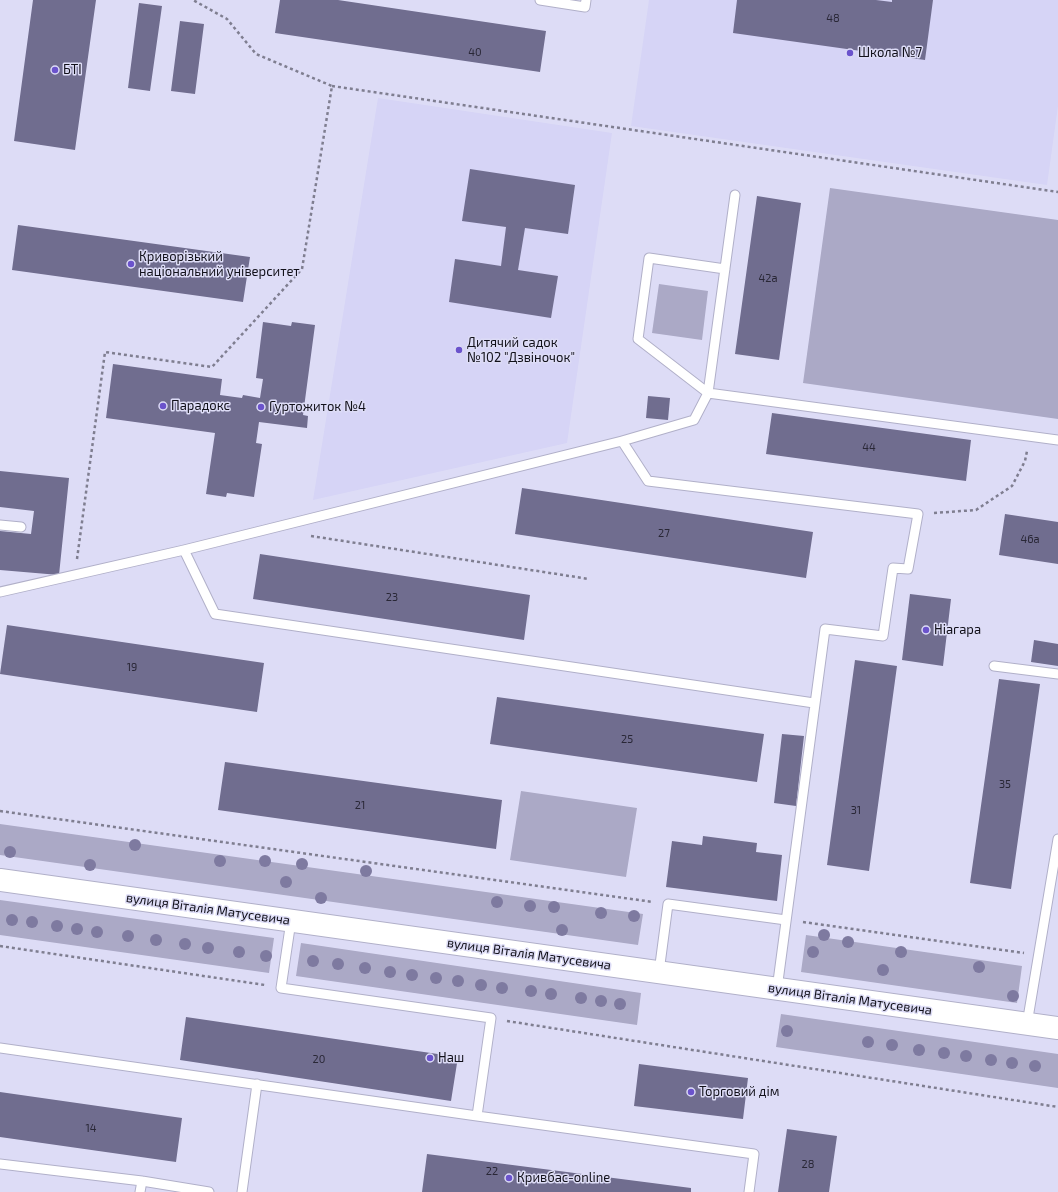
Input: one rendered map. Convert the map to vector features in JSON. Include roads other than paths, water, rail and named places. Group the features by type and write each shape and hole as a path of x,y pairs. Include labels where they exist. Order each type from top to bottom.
{"street":[{"name":"вулиця Віталія Матусевича","path":"0,880 1058,1028"}],"lane":[{"path":"540,0 585,7 586,0"},
{"path":"0,592 184,550 622,441 694,420 708,393 735,195"},
{"path":"725,269 649,258 638,339 708,393 1058,440"},
{"path":"622,441 648,481 918,514 908,569 893,568 883,636 825,629 777,989"},
{"path":"0,525 21,527"},
{"path":"184,550 215,614 814,703"},
{"path":"994,666 1058,674"},
{"path":"1027,1024 1058,839"},
{"path":"658,972 668,904 786,920"},
{"path":"291,920 281,988 490,1018 477,1116"},
{"path":"0,1048 754,1154 749,1192"},
{"path":"242,1192 257,1084"},
{"path":"0,1164 142,1181 209,1192"},
{"path":"140,1192 142,1181"}],"place":[{"name":"Школа №7","path":"850,53"},
{"name":"БТІ","path":"55,70"},
{"name":"Криворізький національний університет","path":"131,264"},
{"name":"Дитячий садок №102 \"Дзвіночок\"","path":"459,350"},
{"name":"Парадокс","path":"163,406"},
{"name":"Гуртожиток №4","path":"261,407"},
{"name":"Ніагара","path":"926,630"},
{"name":"Наш","path":"430,1058"},
{"name":"Торговий дім","path":"691,1092"},
{"name":"Кривбас-online","path":"509,1178"}]}
